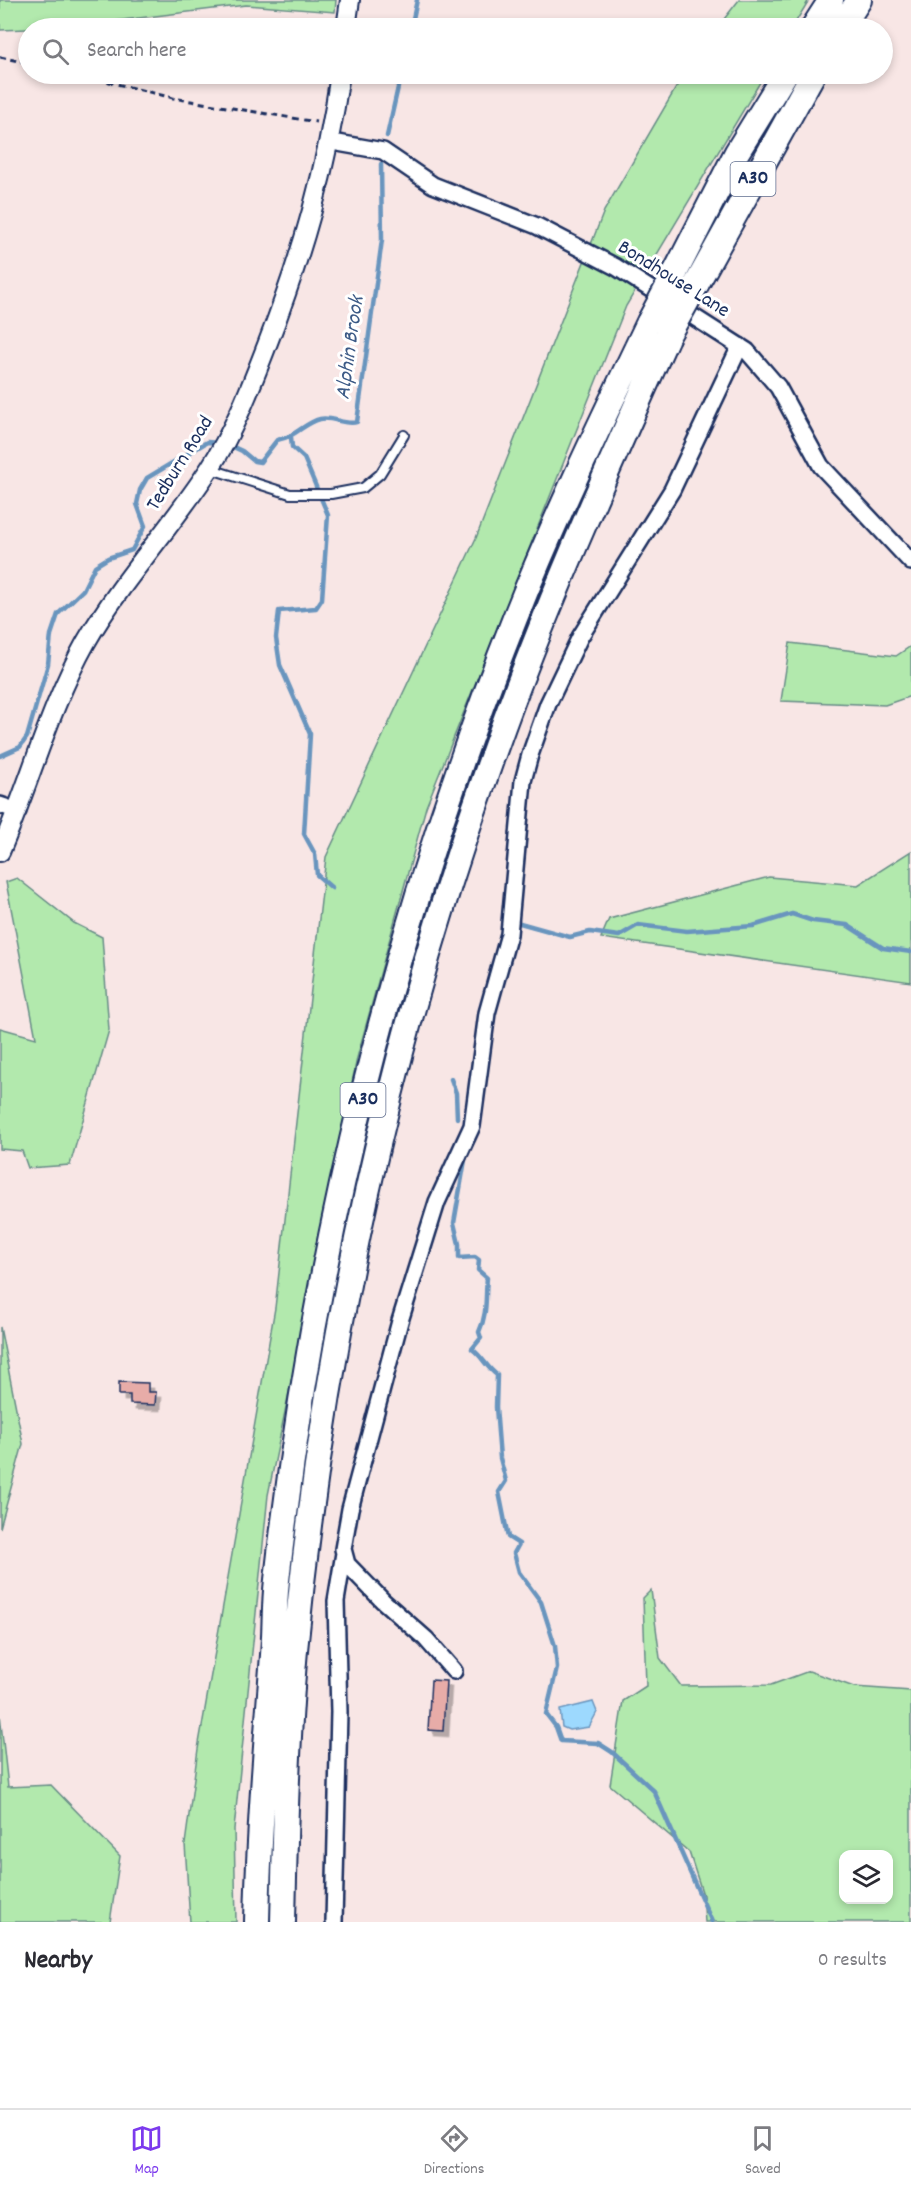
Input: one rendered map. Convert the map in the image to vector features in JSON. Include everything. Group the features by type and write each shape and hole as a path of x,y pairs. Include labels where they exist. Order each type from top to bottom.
{"highway":[{"path":"819,18 831,0"},
{"path":"847,18 859,0"},
{"name":"A30","path":"284,1922 285,1825 295,1652 315,1478 348,1290 381,1132 450,883 494,751 555,588 658,330 675,273 737,152 779,84"},
{"name":"A30","path":"257,1922 259,1822 276,1585 290,1475 321,1287 377,1041 420,892 514,620 576,474 658,330 696,285 807,84"}],"street":[{"path":"347,18 350,0"},
{"name":"Tedburn Road","path":"0,852 18,811 66,681 87,641 214,461 256,374 280,311 319,189 331,140 339,84"},
{"name":"Bondhouse Lane","path":"331,140 383,151 433,185 537,226 616,267 740,346 778,387 821,466 911,562"},
{"path":"334,1922 339,1712 336,1601 350,1509 400,1321 437,1202 472,1126 487,1013 510,934 523,781 548,704 580,638 672,490 740,346"},
{"path":"0,806 18,811"},
{"path":"344,1553 347,1564 382,1601 426,1639 454,1671"}],"lane":[{"path":"214,461 290,494 332,494 363,488 380,474 404,435"}],"path":[{"path":"0,57 18,61"},
{"path":"117,84 173,98 317,123 331,140"}],"green space":[{"path":"0,0 336,0 335,12 246,5 139,18 18,18 18,29 0,30"},
{"path":"739,0 809,0 798,18 725,18"},
{"path":"678,84 759,84 626,306 426,807 357,1058 268,1495 234,1829 236,1922 190,1922 185,1844 198,1749 275,1308 326,857 476,538 604,211"},
{"path":"790,643 896,656 911,646 911,696 885,705 781,701"},
{"path":"911,851 911,982 601,938 609,919 769,877 858,885"},
{"path":"17,878 74,923 102,937 109,1030 70,1165 28,1168 22,1151 0,1149 0,1028 36,1038 6,882"},
{"path":"0,1327 23,1444 0,1528"},
{"path":"651,1590 660,1658 681,1686 771,1685 809,1671 854,1687 911,1691 911,1922 705,1922 703,1895 689,1852 610,1785 623,1701 646,1686 643,1598"},
{"path":"0,1714 8,1787 51,1785 120,1856 110,1922 0,1922"}],"water":[{"path":"593,1702 597,1712 589,1727 569,1730 562,1727 560,1710"}],"building":[{"path":"119,1382 148,1383 148,1392 156,1392 155,1405 130,1404 130,1395 119,1395"},
{"path":"431,1680 446,1681 443,1731 428,1730"}],"waterway":[{"name":"Alphin Brook","path":"413,18 417,0"},
{"name":"Alphin Brook","path":"387,136 399,84"},
{"name":"Alphin Brook","path":"229,445 242,451 254,461 260,462 277,440 289,436 314,421 325,418 348,423 357,422 382,240 381,164"},
{"path":"291,437 292,447 304,458 328,515 322,599 316,608 279,611 276,638 280,665 310,734 304,834 315,854 317,875 332,888"},
{"name":"Alphin Brook","path":"0,756 20,747 27,737 48,664 51,635 58,614 83,590 95,566 108,558 132,550 145,526 137,504 140,490 147,478 207,442 220,443"},
{"path":"520,923 570,937 590,932 619,936 638,925 687,931 753,926 792,914 813,921 847,925 883,948 911,952"},
{"path":"451,1079 456,1093 457,1118"},
{"path":"466,1154 454,1223 459,1244 459,1258 475,1257 479,1260 478,1270 487,1278 485,1311 479,1332 481,1338 472,1349 497,1375 496,1407 500,1458 506,1481 499,1492 508,1537 519,1544 514,1553 519,1572 541,1602 555,1646 557,1668 546,1714 556,1727 561,1741 598,1743 612,1752 654,1791 712,1922"}]}
